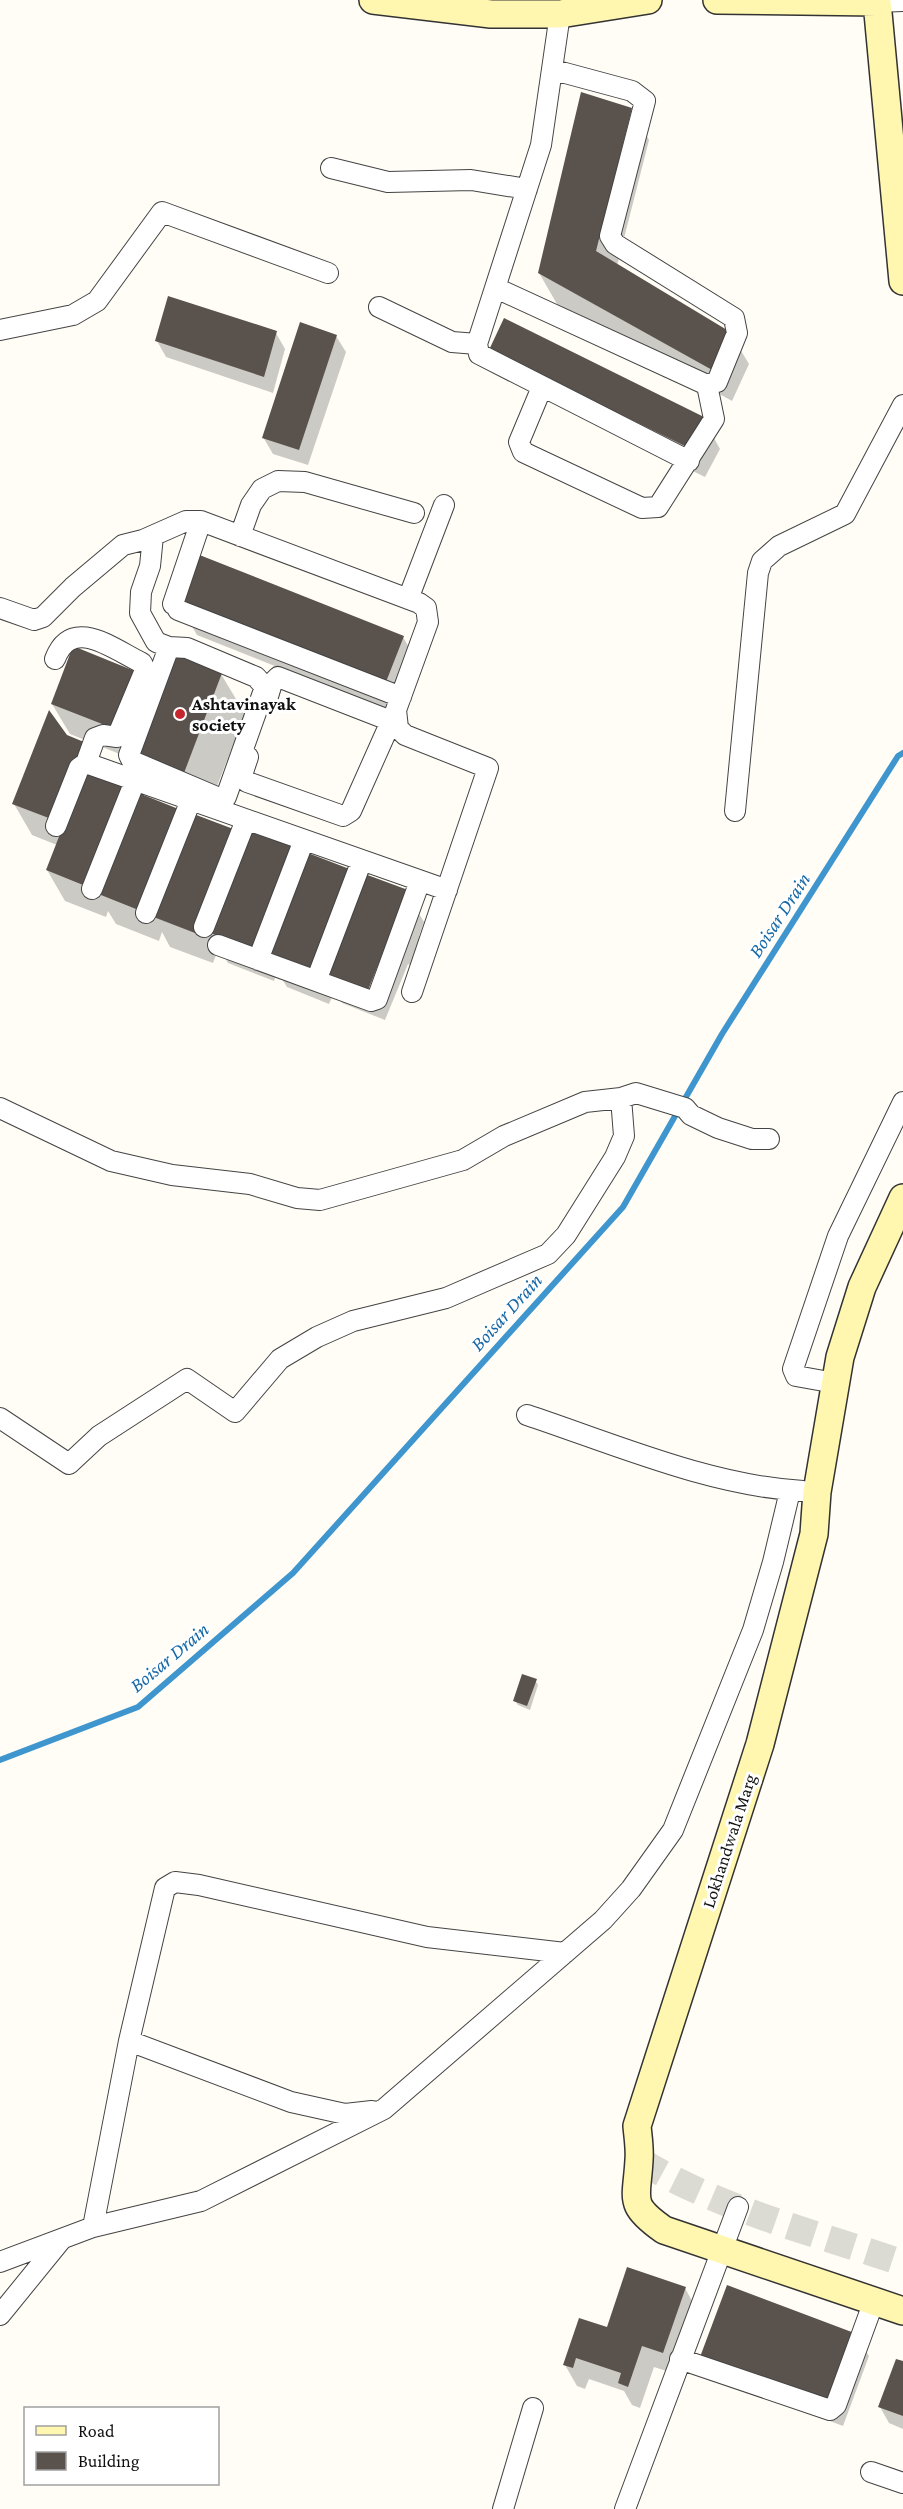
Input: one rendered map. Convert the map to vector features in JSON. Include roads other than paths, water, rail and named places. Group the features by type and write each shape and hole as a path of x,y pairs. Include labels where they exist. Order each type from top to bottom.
{"street":[{"path":"373,0 491,14 560,14 648,0"},
{"path":"717,0 890,1 903,281"},
{"path":"560,14 554,70 541,145 477,344 479,354 689,461"},
{"path":"495,288 707,386 717,382 737,333 734,318 615,244 610,236 645,101 632,91 554,70"},
{"path":"331,168 388,182 471,180 527,189"},
{"path":"0,330 73,315 97,301 162,212 328,273"},
{"path":"379,307 452,342 477,344"},
{"path":"542,387 519,442 524,452 642,508 658,507 714,419 707,386"},
{"path":"735,811 758,573 762,561 779,546 845,514 903,405"},
{"path":"240,536 251,505 262,489 278,481 304,483 414,513"},
{"path":"408,598 444,505"},
{"path":"0,608 34,620 43,617 73,587 123,545 153,536 186,521 201,521 408,598 426,608 428,622 396,709 351,811 343,816 247,782 242,775 272,683 278,677 396,709"},
{"path":"201,521 176,607 396,709"},
{"path":"153,536 150,566 141,592 140,613 156,642 169,647 188,648 256,677 265,687 226,797 219,798 132,761 129,755 169,647"},
{"path":"56,826 79,768 86,764 94,738 103,735 117,737 145,670 142,663 151,634"},
{"path":"55,659 61,644 72,637 85,636 142,663"},
{"path":"396,709 398,728 405,735 488,768 412,992"},
{"path":"86,764 447,890"},
{"path":"92,888 135,781"},
{"path":"146,913 191,801"},
{"path":"204,927 246,820"},
{"path":"258,960 304,840"},
{"path":"316,981 362,860"},
{"path":"218,945 371,1001 377,999 420,881"},
{"path":"0,1418 69,1464 99,1436 187,1379 235,1412 280,1359 316,1337 353,1321 446,1298 548,1254 566,1235 615,1157 624,1136 628,1096"},
{"path":"0,1108 111,1161 172,1175 250,1184 297,1198 320,1200 463,1160 504,1136 585,1102 628,1096 685,1108 691,1115 718,1128 752,1139 770,1139"},
{"path":"835,1383 796,1376 793,1369 838,1236 903,1102"},
{"name":"Lokhandwala Marg","path":"903,1198 862,1287 840,1357 817,1492 814,1534 760,1744 637,2126 639,2160 635,2185 637,2206 646,2217 664,2230 903,2312"},
{"path":"526,1415 719,1478 790,1491 817,1492"},
{"path":"0,2262 93,2227 201,2201 384,2109 603,1920 631,1889 673,1830 753,1630 773,1562 790,1491"},
{"path":"93,2227 129,2041 165,1888 175,1882 199,1885 427,1937 565,1953"},
{"path":"129,2041 291,2102 345,2114 384,2109"},
{"path":"625,2509 720,2249 738,2207"},
{"path":"0,2315 29,2283 61,2240"},
{"path":"680,2358 830,2410 836,2406 874,2301"},
{"path":"503,2509 532,2408"},
{"path":"871,2472 903,2482"}],"waterway":[{"name":"Boisar Drain","path":"0,1760 138,1707 293,1573 623,1207 722,1034 898,756 903,753"}],"tunnel":[{"path":"639,2160 702,2193 734,2206 903,2263"}],"place":[{"name":"Ashtavinayak society","path":"180,714"}]}
